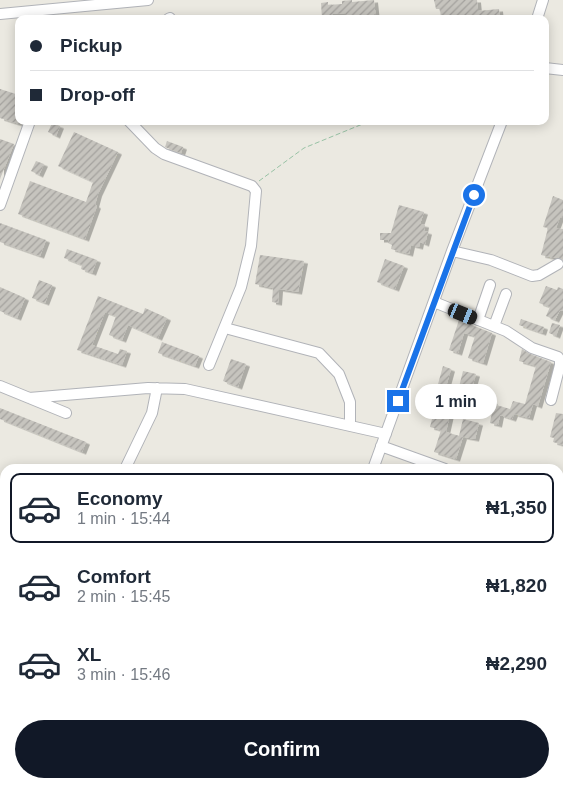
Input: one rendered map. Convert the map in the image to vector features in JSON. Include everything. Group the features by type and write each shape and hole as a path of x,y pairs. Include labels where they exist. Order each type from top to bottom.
{"street":[{"path":"0,14 148,0"},
{"path":"539,15 543,0"},
{"path":"549,68 563,70"},
{"path":"0,204 29,125"},
{"path":"133,125 155,148 164,154 252,186 256,191 251,246 241,287 209,365"},
{"path":"375,464 452,251 500,125"},
{"path":"452,251 491,260 532,276 539,275 558,264"},
{"path":"478,320 490,285"},
{"path":"494,326 506,294"},
{"path":"434,302 506,331 532,348 558,357 560,365 551,400"},
{"path":"225,328 319,353 339,374 345,388 350,402 350,426"},
{"path":"0,386 66,414"},
{"path":"29,398 157,388 185,389 386,434"},
{"path":"127,464 152,413 157,388"},
{"path":"382,446 431,464"}],"path":[{"path":"252,186 304,148 360,125"}],"building":[{"path":"374,0 376,15 346,15 346,13 322,15 321,3 328,2 328,5 342,4 342,1"},
{"path":"434,0 477,0 478,11 499,9 500,15 441,15 440,9 436,9"},
{"path":"0,89 15,94 15,123 0,118"},
{"path":"51,125 60,126 56,136 48,132"},
{"path":"74,132 118,152 98,194 95,205 97,206 85,239 18,214 30,181 86,202 93,182 58,166"},
{"path":"0,139 14,144 0,179"},
{"path":"167,141 183,147 181,153 165,147"},
{"path":"36,161 44,164 39,175 31,171"},
{"path":"553,196 563,200 563,218 560,217 556,228 563,229 563,260 558,257 541,255 548,228 543,227"},
{"path":"399,205 424,212 420,224 425,225 424,231 428,232 425,244 420,242 419,247 411,245 409,254 391,249 392,245 388,243 389,240 380,240 380,233 391,233"},
{"path":"0,223 46,240 40,256 0,242"},
{"path":"67,249 97,260 92,273 81,269 82,265 64,258"},
{"path":"260,255 304,261 298,292 279,289 278,303 272,302 273,288 255,284"},
{"path":"385,259 404,266 395,289 377,282"},
{"path":"39,280 52,285 45,303 32,298"},
{"path":"546,286 557,290 558,287 563,289 563,311 560,310 555,320 546,316 550,307 539,303"},
{"path":"0,287 25,298 17,318 0,311"},
{"path":"98,296 143,314 145,308 167,318 158,338 128,325 122,340 109,335 116,316 105,312 92,345 118,354 120,349 127,351 122,365 77,350"},
{"path":"521,319 544,327 542,333 519,325"},
{"path":"459,320 492,333 483,363 468,358 475,336 464,333 458,353 449,350"},
{"path":"552,323 560,325 556,336 549,333"},
{"path":"162,342 199,356 195,366 158,353"},
{"path":"522,349 551,362 538,406 533,404 529,418 514,414 512,419 500,415 498,425 490,423 492,412 435,395 443,366 451,369 446,387 458,391 463,371 476,374 470,395 510,409 513,401 525,404 536,366 519,361"},
{"path":"231,359 246,364 238,387 223,381"},
{"path":"0,408 86,442 82,452 0,419"},
{"path":"434,411 450,414 446,432 463,437 456,459 434,452 441,430 430,427"},
{"path":"556,413 563,414 563,445 553,442 554,438 550,437"},
{"path":"463,419 479,423 475,439 459,436"}],"route":[{"path":"398,401 474,195"}]}
